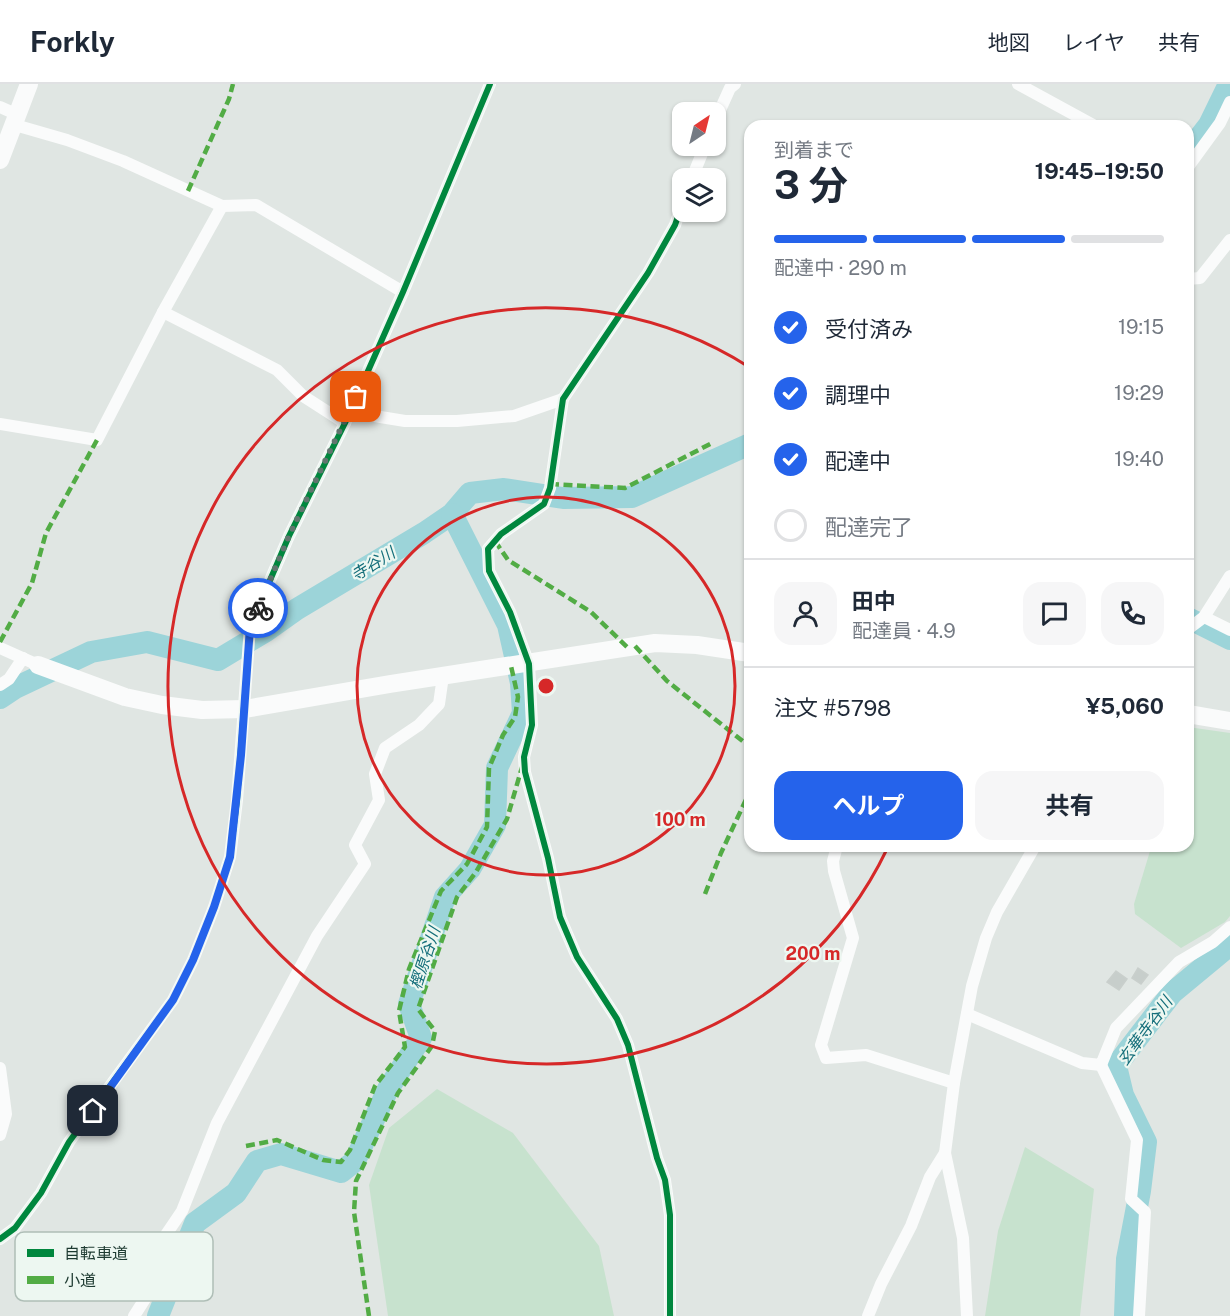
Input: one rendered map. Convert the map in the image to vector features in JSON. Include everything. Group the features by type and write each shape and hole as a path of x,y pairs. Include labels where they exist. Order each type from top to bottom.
{"street":[{"path":"0,159 29,84"},
{"path":"0,1239 15,1228 41,1192 69,1142 173,1000 193,960 214,907 230,857 237,800 250,627 289,536 404,292 490,84"},
{"path":"1018,84 1084,120"},
{"path":"724,102 732,85"},
{"path":"1194,159 1220,123 1230,102"},
{"path":"0,107 16,120 123,161 222,206 256,206 404,292"},
{"path":"0,424 97,440 163,312 222,206"},
{"path":"670,1316 670,1215 665,1180 657,1158 628,1045 617,1019 577,957 560,917 548,858 525,772 524,757 531,725 510,612 489,571 488,549 501,534 544,504 550,488 563,399 600,340 648,273 676,222"},
{"path":"1194,278 1200,278 1230,240"},
{"path":"163,312 278,370 303,396 347,417 405,421 514,416 563,399"},
{"path":"1194,625 1204,617 1230,576"},
{"path":"1204,617 1230,630"},
{"path":"0,648 125,696 162,705 202,710 244,710 655,643 697,645 744,652"},
{"path":"0,685 31,661"},
{"path":"168,1232 182,1211 217,1123 318,936 365,864 355,845 379,800 375,774 385,748 418,726 439,704 443,676"},
{"path":"1194,715 1230,721"},
{"path":"835,852 834,871 853,938 820,1045 826,1058 866,1055 954,1083"},
{"path":"967,1316 963,1238 945,1153 954,1083 972,986 990,930 997,912 1032,852"},
{"path":"1139,1316 1145,1212 1131,1199 1137,1140 1101,1065 1116,1028 1122,1020 1179,962 1214,942 1230,927"},
{"path":"967,1014 1075,1060 1101,1065"},
{"path":"0,1068 6,1114 0,1135"},
{"path":"868,1316 881,1284 911,1226 930,1178 945,1153"},
{"path":"134,1316 144,1301"}],"green space":[{"path":"1194,728 1230,733 1230,916 1225,922 1181,948 1135,914 1134,904 1150,852 1194,852"},
{"path":"437,1089 513,1133 599,1246 614,1316 388,1316 369,1185 389,1128"},
{"path":"1025,1147 1094,1189 1080,1316 985,1316 998,1231"}],"building":[{"path":"1138,968 1148,975 1141,984 1132,978"},
{"path":"1116,971 1127,979 1119,990 1107,982"}],"waterway":[{"name":"寺谷川","path":"1194,144 1209,125 1229,84"},
{"name":"寺谷川","path":"0,698 15,688 91,652 147,642 218,660 297,609 424,533 452,514 470,493 504,489 563,498 632,497 744,447"},
{"name":"樫原谷川","path":"191,1232 195,1223 236,1193 257,1161 281,1154 341,1172 355,1161 388,1089 421,1038 409,1004 445,897 470,869 495,825 497,768 523,713 521,683 508,625 452,514"},
{"name":"玄華寺谷川","path":"1194,621 1230,639"},
{"name":"玄華寺谷川","path":"1125,1316 1127,1259 1140,1191 1146,1142 1123,1095 1116,1066 1172,993 1230,945"},
{"name":"樫原谷川","path":"158,1316 164,1301"}],"marked path":[{"path":"188,191 229,99 233,84"},
{"path":"0,642 32,583 46,533 97,440"},
{"path":"550,484 625,488 712,443"},
{"path":"495,541 508,560 591,612 627,647"},
{"path":"635,646 667,681 744,742"},
{"path":"246,1146 277,1140 323,1160 341,1162 350,1150 375,1086 405,1047 399,1011 409,969 441,891 467,864 487,827 489,768 503,735 515,717 518,697 511,666"},
{"path":"369,1316 354,1212 356,1181 398,1093 432,1046 435,1031 418,1009 457,897 476,872 507,819 522,767"},
{"path":"705,894 744,804"}],"cycle path":[{"path":"0,1239 15,1228 41,1193 69,1142 173,1000 193,960 214,907 230,857 237,800 250,627 289,536 345,423 403,292 490,84"},
{"path":"670,1316 670,1215 665,1180 657,1158 628,1045 617,1019 577,957 560,917 548,858 525,772 524,757 532,725 529,664 510,612 489,571 488,549 501,534 544,504 550,488 563,399 648,273 676,222"}],"way so far":[{"path":"258,608 289,536 356,397"}],"route":[{"path":"93,1111 173,1000 193,960 214,907 230,857 237,800 250,627 258,608"}]}
